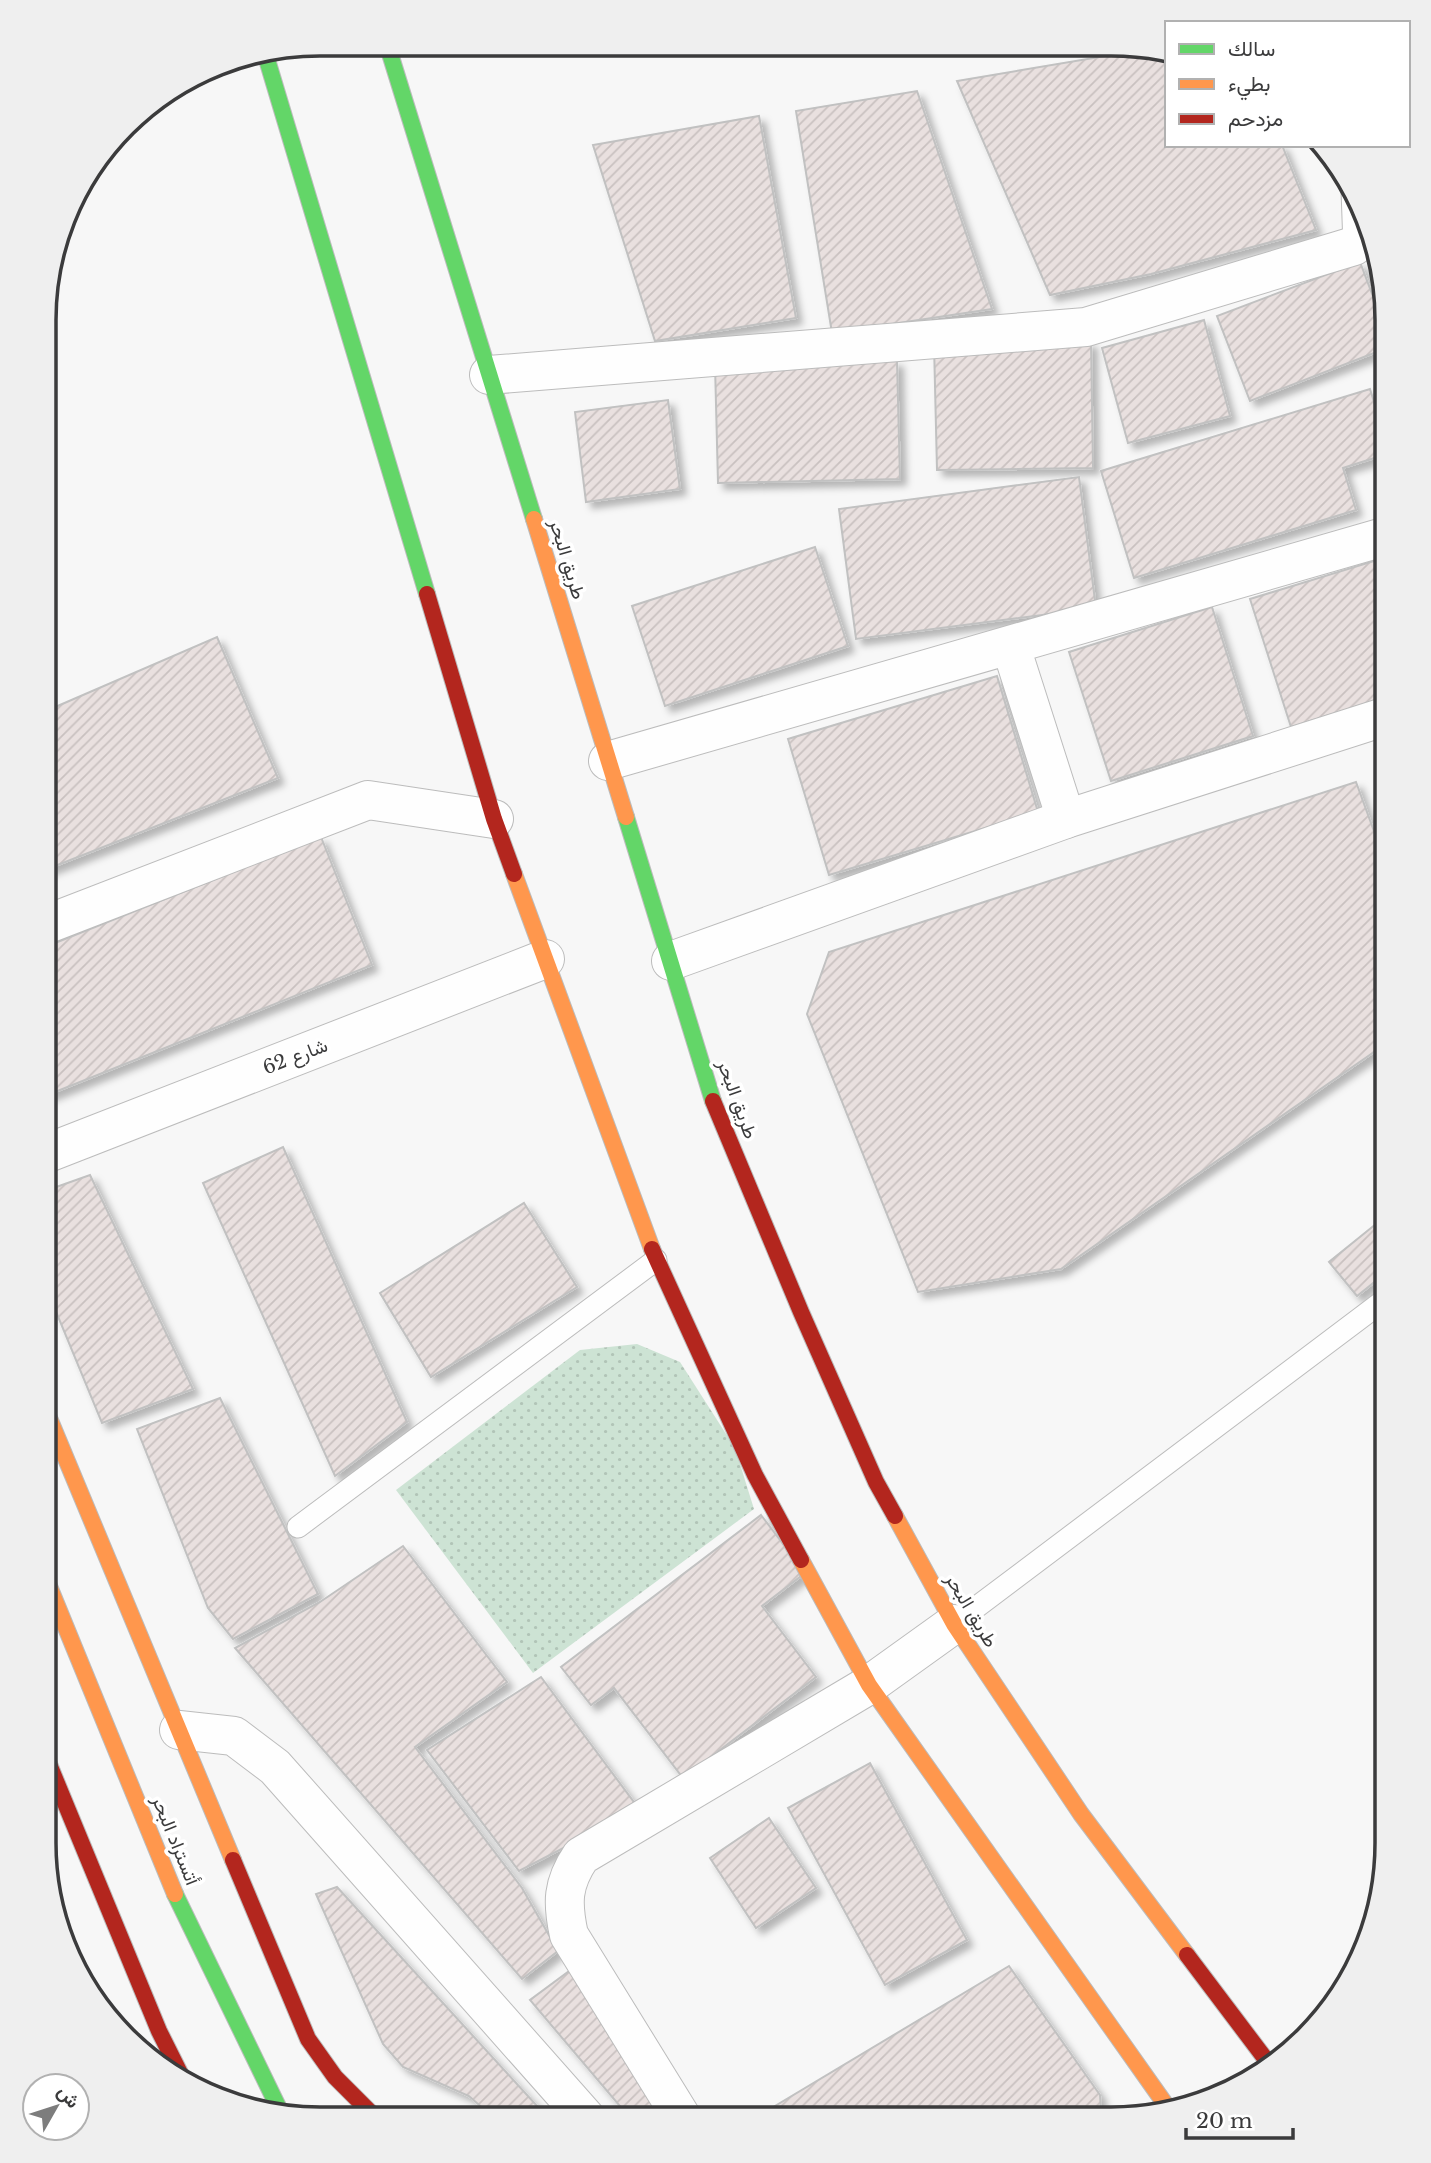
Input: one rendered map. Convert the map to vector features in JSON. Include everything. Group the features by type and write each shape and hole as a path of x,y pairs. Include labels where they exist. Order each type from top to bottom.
{"main road":[{"name":"طريق البحر","path":"391,56 715,1106 801,1312 876,1482 954,1624 1081,1814 1265,2058"},
{"path":"267,61 494,819 656,1260 755,1475 869,1685 1164,2102"},
{"path":"56,1435 308,2039 335,2077 365,2107"},
{"name":"أتستراد البحر","path":"56,1603 175,1895 276,2103"},
{"path":"56,1781 159,2031 176,2065"}],"street":[{"path":"489,375 1086,327 1354,246"},
{"path":"608,761 1011,647 1375,540"},
{"path":"1011,647 1066,819"},
{"path":"671,961 1066,819 1375,720"},
{"path":"56,921 368,800 494,819"},
{"name":"شارع 62","path":"56,1150 545,959"},
{"path":"674,2107 569,1935 562,1905 567,1877 581,1856 869,1685 954,1624"},
{"path":"179,1730 234,1736 275,1767 576,2107"}],"lane":[{"path":"1353,214 1354,246"},
{"path":"298,1527 656,1260"},
{"path":"954,1624 1375,1307"}],"green space":[{"path":"637,1344 680,1362 735,1448 754,1509 533,1673 396,1490 580,1350"}],"building":[{"path":"1105,56 1165,62 1165,147 1283,147 1316,230 1151,274 1050,295 957,81"},
{"path":"917,91 992,309 832,333 796,111"},
{"path":"759,116 796,318 655,341 593,145"},
{"path":"1360,262 1374,299 1375,353 1250,401 1217,316"},
{"path":"1204,320 1230,416 1128,443 1102,348"},
{"path":"1091,342 1093,468 937,470 934,344"},
{"path":"897,361 900,479 718,483 715,365"},
{"path":"1370,389 1375,405 1375,458 1343,468 1356,510 1134,578 1101,471"},
{"path":"668,400 680,489 586,502 575,412"},
{"path":"1079,477 1096,608 856,639 839,509"},
{"path":"815,547 848,646 665,706 632,606"},
{"path":"1375,561 1375,701 1291,727 1250,599"},
{"path":"1212,607 1253,736 1111,781 1069,652"},
{"path":"217,637 278,778 56,866 56,707"},
{"path":"997,676 1038,812 829,875 788,739"},
{"path":"1356,782 1375,834 1375,1051 1061,1269 918,1292 807,1014 829,952"},
{"path":"321,837 372,965 56,1092 56,943"},
{"path":"283,1147 407,1422 335,1476 203,1183"},
{"path":"90,1175 193,1389 102,1423 56,1312 56,1187"},
{"path":"524,1203 577,1287 431,1377 380,1293"},
{"path":"1375,1225 1375,1282 1357,1296 1329,1262"},
{"path":"220,1398 318,1594 233,1639 208,1608 137,1429"},
{"path":"761,1515 805,1573 762,1606 816,1677 683,1778 614,1688 591,1705 561,1667"},
{"path":"403,1546 507,1682 415,1747 522,1888 558,1951 522,1979 235,1648 320,1602"},
{"path":"541,1677 639,1809 519,1871 427,1750"},
{"path":"870,1763 967,1940 885,1985 788,1808"},
{"path":"769,1818 816,1888 756,1928 710,1858"},
{"path":"337,1887 538,2107 482,2107 469,2096 403,2067 383,2044 316,1894"},
{"path":"580,1963 668,2107 621,2107 530,2000"},
{"path":"1009,1966 1100,2095 1101,2107 773,2107"}],"traffic: fast":[{"path":"391,56 534,519"},
{"path":"267,61 427,594"},
{"path":"626,817 713,1101"},
{"path":"175,1894 276,2103"}],"traffic: slow":[{"path":"534,519 626,817"},
{"path":"514,874 652,1249"},
{"path":"56,1435 233,1860"},
{"path":"895,1516 954,1624 1081,1814 1187,1955"},
{"path":"801,1560 869,1685 1164,2102"},
{"path":"56,1603 175,1894"}],"traffic: jam":[{"path":"427,594 494,819 514,874"},
{"path":"713,1101 801,1312 876,1482 895,1516"},
{"path":"652,1249 755,1475 801,1560"},
{"path":"56,1781 159,2031 176,2065"},
{"path":"233,1860 308,2039 335,2077 365,2107"},
{"path":"1187,1955 1265,2058"}]}
